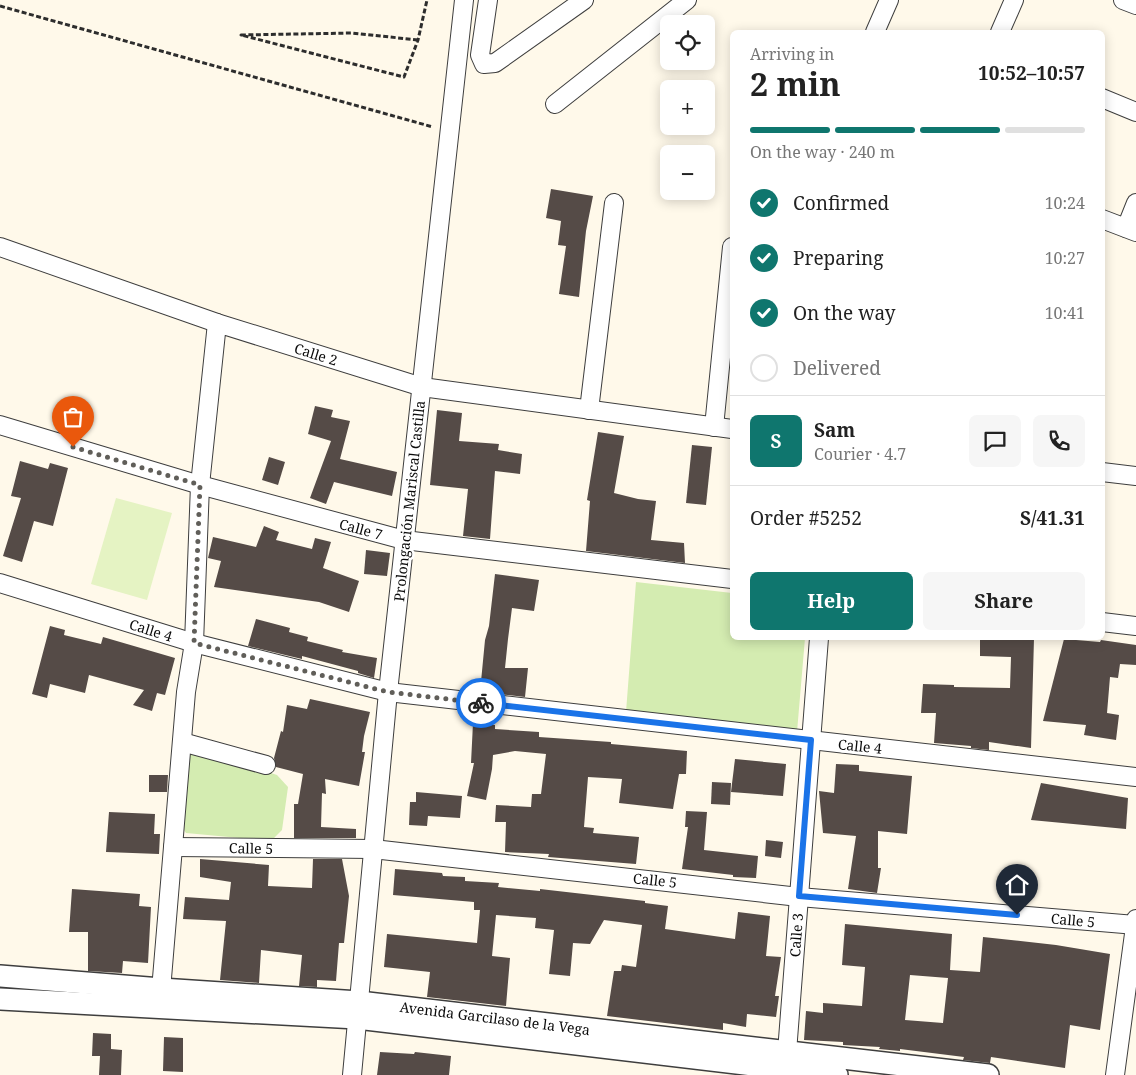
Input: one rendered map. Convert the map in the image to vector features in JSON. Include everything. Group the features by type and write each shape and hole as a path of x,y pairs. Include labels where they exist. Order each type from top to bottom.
{"street":[{"name":"Prolongación Mariscal Castilla","path":"352,1075 388,692 464,0"},
{"path":"488,0 480,55 484,64 495,63 584,0"},
{"path":"555,104 687,0"},
{"path":"875,30 889,0"},
{"path":"1001,30 1014,0"},
{"path":"1123,0 1136,5"},
{"path":"1105,99 1136,112"},
{"path":"589,410 614,203"},
{"path":"1105,220 1131,230 1136,203"},
{"name":"Calle 2","path":"0,247 217,323 422,387 730,429"},
{"path":"714,427 730,266"},
{"path":"160,998 186,692 194,643 200,485 217,323"},
{"name":"Calle 7","path":"0,425 200,485 404,540 730,579"},
{"path":"1105,472 1136,476"},
{"name":"Calle 4","path":"0,583 194,643 388,692 1136,777"},
{"path":"1105,622 1136,626"},
{"name":"Calle 3","path":"786,1065 819,640"},
{"path":"182,742 266,765"},
{"name":"Calle 5","path":"173,847 373,849 799,896 1136,923"},
{"path":"1115,1075 1136,923"},
{"name":"Avenida Garcilaso de la Vega","path":"0,976 160,998"},
{"name":"Avenida Garcilaso de la Vega","path":"0,999 160,998 358,1010 786,1065 837,1075"},
{"name":"Avenida Garcilaso de la Vega","path":"786,1065 988,1075"}],"path":[{"path":"418,40 352,33 241,35 404,78 418,40 427,0"},
{"path":"0,6 449,132"}],"green space":[{"path":"116,498 172,513 147,600 91,584"},
{"path":"636,582 730,593 730,640 805,640 797,732 626,712"},
{"path":"196,749 277,775 288,787 282,830 271,841 186,833 184,830 188,754"}],"building":[{"path":"551,189 593,196 586,231 579,297 559,294 566,246 558,245 561,221 546,218"},
{"path":"315,406 333,410 331,417 350,421 340,459 397,472 392,496 334,482 326,504 310,498 331,441 308,434"},
{"path":"437,410 462,413 459,441 499,444 498,450 522,454 520,474 495,471 490,539 463,536 468,489 430,485"},
{"path":"598,432 624,436 614,493 656,501 651,540 684,543 685,563 586,551 590,501 587,500"},
{"path":"692,445 712,447 706,505 686,503"},
{"path":"269,457 285,462 278,485 262,480"},
{"path":"20,461 48,469 50,463 68,468 53,526 34,521 22,562 3,556 21,498 11,496"},
{"path":"264,526 279,532 276,540 312,549 315,538 331,542 323,568 359,581 349,612 319,602 214,587 221,561 208,558 213,537 256,547"},
{"path":"366,550 390,553 387,576 364,574"},
{"path":"495,574 539,580 534,611 512,608 508,639 505,668 528,668 525,697 480,692 485,640 489,626"},
{"path":"256,619 290,628 289,632 308,637 307,641 343,650 342,652 377,658 374,678 358,673 358,671 302,656 302,659 248,646"},
{"path":"50,626 65,630 64,635 101,644 103,637 175,658 165,695 157,693 152,711 133,705 144,690 89,675 85,693 50,684 47,698 32,694"},
{"path":"980,640 1034,640 1031,748 989,742 989,750 971,748 971,746 934,743 936,713 921,713 923,684 954,685 954,687 1010,688 1011,657 980,656"},
{"path":"1064,640 1100,642 1101,640 1136,645 1136,665 1120,664 1118,678 1110,677 1107,713 1119,715 1116,740 1084,735 1086,725 1043,721"},
{"path":"310,699 370,712 364,736 362,752 365,752 359,786 325,779 326,794 322,793 321,827 356,829 356,838 294,838 294,804 298,804 303,774 276,767 274,758 281,731 283,732 287,705 307,709"},
{"path":"473,723 495,725 495,729 539,732 539,737 611,742 611,744 687,751 686,774 679,774 673,809 619,803 622,779 588,777 584,827 594,828 593,833 639,837 636,864 548,857 549,854 505,852 506,822 495,822 496,805 531,807 532,794 541,794 546,754 515,751 493,755 486,800 467,796 474,763 471,763"},
{"path":"735,759 786,764 783,796 731,792"},
{"path":"836,764 859,765 859,771 912,776 907,834 878,831 878,868 881,868 877,893 848,889 856,836 823,833 819,791 834,793"},
{"path":"149,775 168,775 167,792 149,792"},
{"path":"712,782 731,783 730,805 711,804"},
{"path":"1041,783 1128,798 1126,829 1031,820"},
{"path":"416,792 462,796 460,818 428,816 427,826 409,825 410,802 416,802"},
{"path":"686,811 707,812 704,850 758,856 756,878 733,877 733,875 682,869 688,827 685,827"},
{"path":"109,812 155,814 154,834 160,834 159,854 106,852"},
{"path":"766,840 783,842 781,858 765,856"},
{"path":"200,859 269,865 268,886 312,888 313,859 342,859 349,896 344,943 339,943 336,981 317,980 317,987 299,986 302,955 261,950 259,983 220,980 226,921 183,919 185,897 229,900 231,882 200,877"},
{"path":"395,869 442,873 443,876 465,877 465,881 499,883 498,887 540,891 540,889 645,901 645,903 668,906 665,929 735,939 738,912 770,916 766,956 781,957 775,996 779,996 776,1017 747,1014 746,1027 723,1023 723,1030 607,1016 614,971 621,971 622,965 636,967 642,925 604,920 590,944 573,943 570,976 549,974 554,930 535,928 536,918 496,915 492,956 510,958 506,1006 427,997 430,972 384,967 387,934 477,943 480,910 474,910 474,902 393,895"},
{"path":"72,889 140,894 139,906 151,907 148,963 123,961 122,973 88,971 88,932 69,932"},
{"path":"845,924 952,934 950,970 980,972 983,937 1056,945 1110,954 1100,1030 1070,1025 1065,1068 991,1057 990,1063 963,1060 964,1057 900,1049 900,1051 879,1049 880,1047 843,1045 843,1042 804,1040 806,1011 823,1013 823,1003 862,1006 865,967 842,965","holes":["910,975 948,978 943,1023 905,1020"]},
{"path":"93,1033 111,1034 111,1049 122,1050 121,1075 99,1075 100,1056 92,1056"},
{"path":"164,1037 183,1038 183,1072 163,1071"},
{"path":"380,1052 414,1054 415,1052 451,1056 449,1075 377,1075"}],"way so far":[{"path":"73,447 200,485 194,643 388,692 481,703"}],"route":[{"path":"481,703 811,740 799,896 1017,915"}]}
